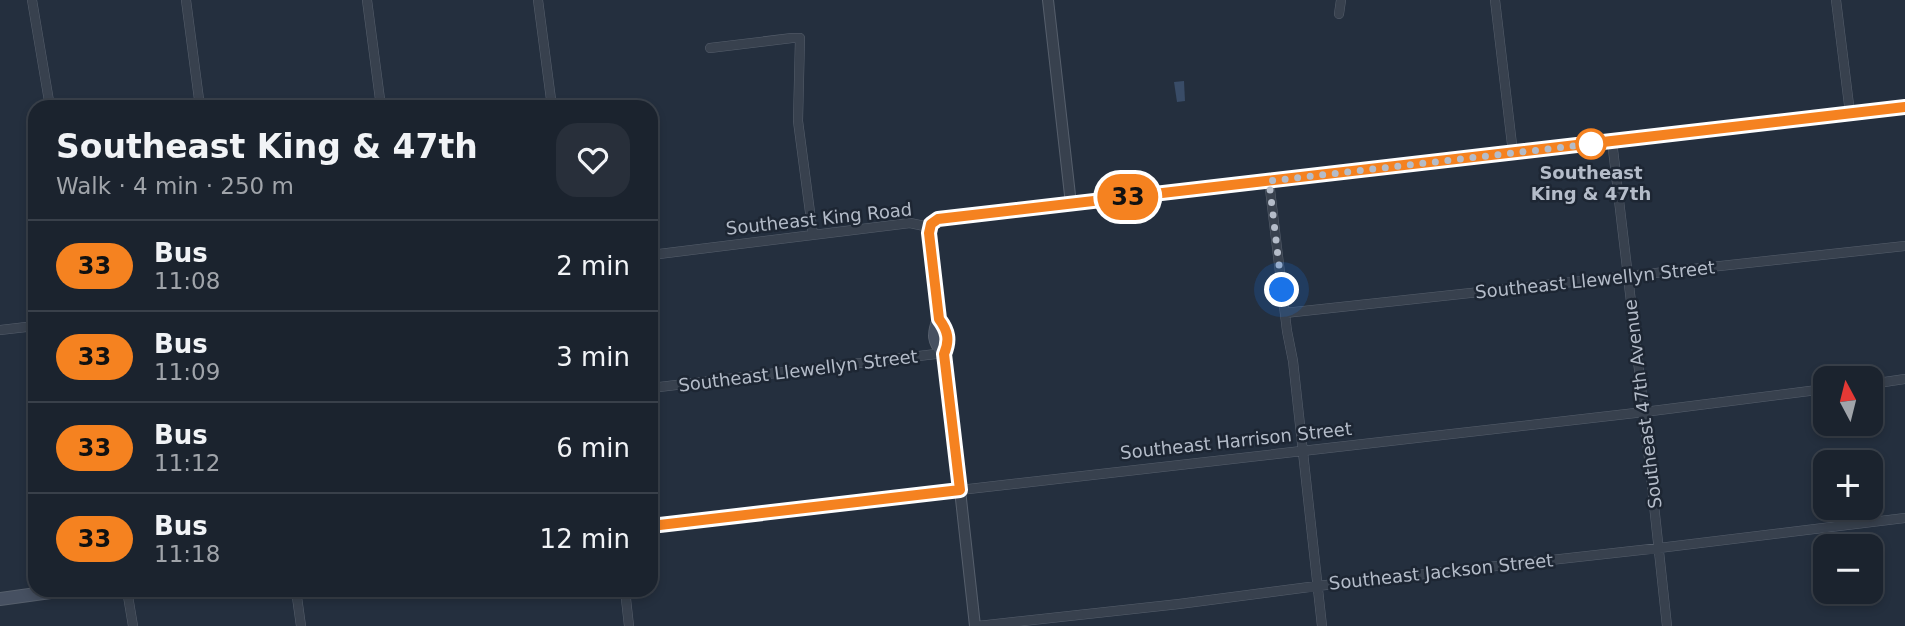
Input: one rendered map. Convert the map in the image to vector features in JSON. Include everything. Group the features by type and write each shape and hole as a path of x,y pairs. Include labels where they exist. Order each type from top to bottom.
{"main road":[{"name":"Southeast King Road","path":"929,227 940,219 1905,107"},
{"path":"929,227 939,319 934,330 936,345 944,354 960,490"},
{"name":"Southeast Harrison Street","path":"658,525 960,490"},
{"path":"0,599 28,595"}],"street":[{"path":"32,0 49,100"},
{"path":"186,0 199,100"},
{"path":"368,0 380,100"},
{"path":"538,0 551,100"},
{"path":"1048,0 1072,204"},
{"path":"1339,14 1341,0"},
{"path":"1495,0 1513,153"},
{"path":"1836,0 1850,113"},
{"path":"710,48 800,38 798,121 813,235"},
{"name":"Southeast 47th Avenue","path":"1612,141 1667,626"},
{"path":"1269,181 1293,361 1322,626"},
{"name":"Southeast King Road","path":"658,253 909,223 929,227"},
{"name":"Southeast Llewellyn Street","path":"1285,313 1905,246"},
{"path":"0,330 28,327"},
{"name":"Southeast Llewellyn Street","path":"658,386 944,354"},
{"path":"1883,382 1905,379"},
{"name":"Southeast Harrison Street","path":"960,490 1813,391"},
{"path":"960,490 977,626"},
{"name":"Southeast Jackson Street","path":"977,626 1905,519"},
{"path":"128,597 134,626"},
{"path":"297,597 301,626"},
{"path":"626,597 629,626"}],"water":[{"path":"1184,81 1185,101 1177,102 1174,82"}],"bus line":[{"name":"33","path":"658,525 960,490 944,354 948,344 947,329 939,319 929,233 929,227 938,219 1905,107"}],"place":[{"name":"Southeast King & 47th","path":"1591,144"}],"route":[{"path":"1282,290 1269,181 1591,144"}]}
